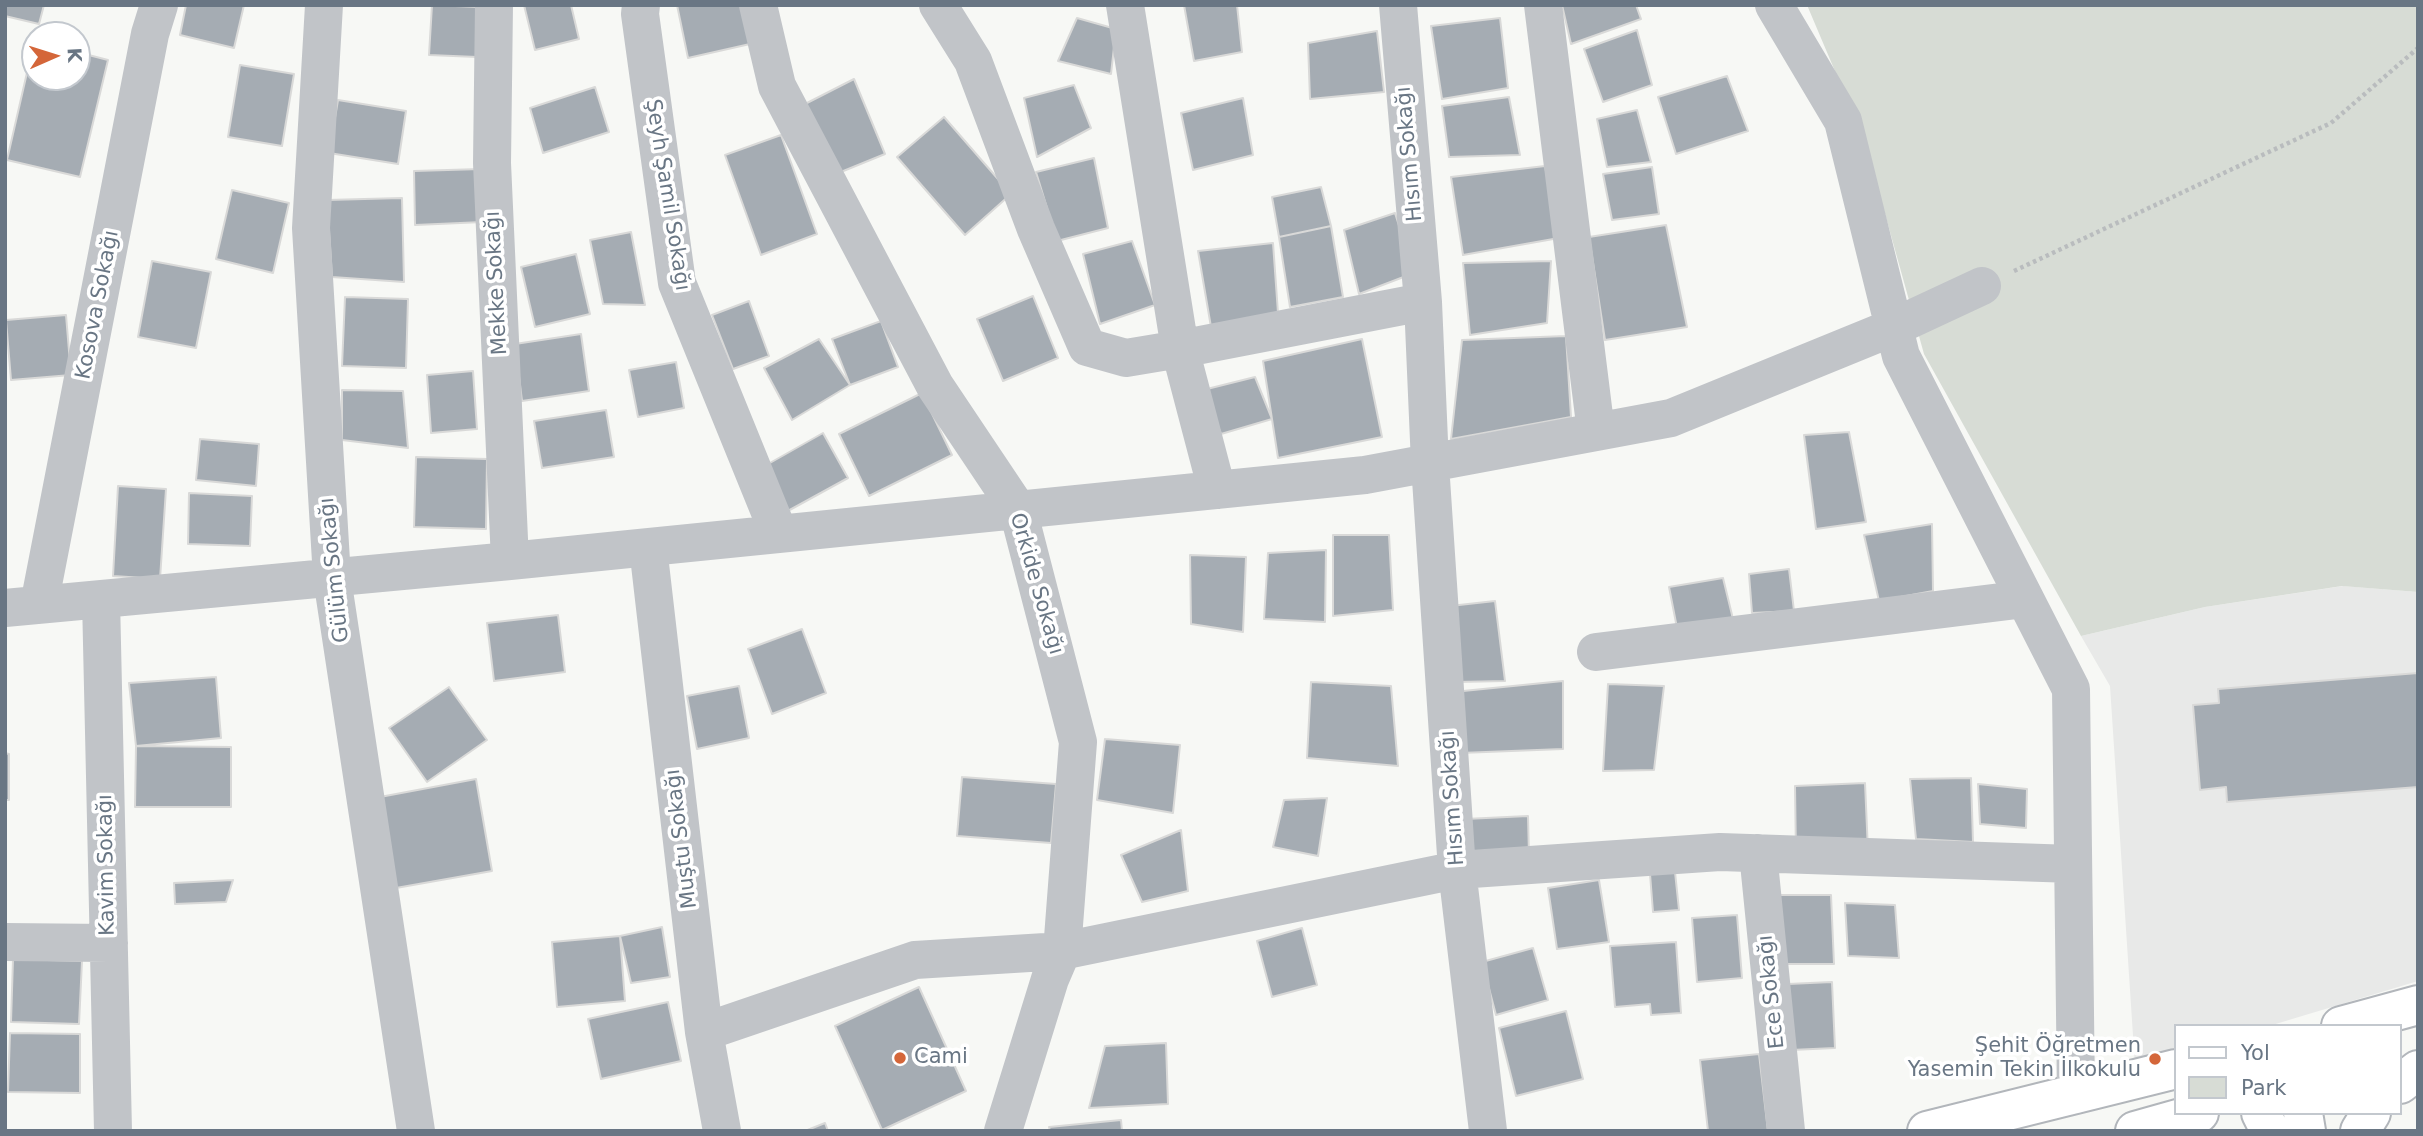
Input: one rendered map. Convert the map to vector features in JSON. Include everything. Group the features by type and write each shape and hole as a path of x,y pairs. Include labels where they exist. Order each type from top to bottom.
{"main road":[{"path":"2348,1024 2418,1005"},
{"path":"1927,1131 2174,1070"},
{"path":"2402,1082 2418,1070"},
{"path":"2148,1127 2192,1115"},
{"path":"2262,1115 2270,1131"},
{"path":"2360,1131 2370,1115"},
{"path":"2148,1127 2194,1126 2205,1131"}],"street":[{"name":"Kosova Sokağı","path":"22,606 150,34 159,5"},
{"name":"Gülüm Sokağı","path":"324,5 311,228 332,578 416,1131"},
{"name":"Mekke Sokağı","path":"494,5 492,163 510,561"},
{"name":"Şeyh Şamil Sokağı","path":"641,5 639,14 677,283 779,534"},
{"name":"Orkide Sokağı","path":"758,5 777,86 935,386 1018,510 1078,742 1062,951 1003,1131"},
{"path":"938,5 972,61 1036,229 1087,347 1126,358 1423,302"},
{"path":"1125,5 1180,349 1217,490"},
{"name":"Hısım Sokağı","path":"1398,5 1423,302 1430,464 1457,870 1488,1131"},
{"path":"1543,5 1596,432"},
{"path":"1774,5 1843,121 1901,356 2071,689 2076,1094"},
{"path":"22,606 510,561 1365,475 1671,418 1894,327 1982,286"},
{"name":"Muştu Sokağı","path":"648,547 704,1032 722,1131"},
{"path":"1595,652 2025,598"},
{"name":"Kavim Sokağı","path":"100,599 113,1131"},
{"path":"704,1032 915,960 1062,951 1457,870 1720,852 2073,864"},
{"name":"Ece Sokağı","path":"1758,853 1786,1131"},
{"path":"5,942 108,943"}],"path":[{"path":"1982,286 2331,123 2418,48"}],"shaded area":[{"path":"2343,586 2418,592 2418,981 2276,1024 2174,1024 2174,1054 2135,1066 2110,686 2081,636 2205,607"}],"green space":[{"path":"1807,5 2418,5 2418,592 2342,586 2205,607 2081,636 1924,354 1865,142"}],"building":[{"path":"5,5 44,5 40,21 5,16"},
{"path":"186,5 244,5 234,48 180,35"},
{"path":"432,5 479,7 477,57 429,55"},
{"path":"524,5 571,5 579,39 535,50"},
{"path":"677,5 742,5 750,44 688,58"},
{"path":"1184,5 1237,5 1242,52 1194,61"},
{"path":"1562,5 1636,5 1641,19 1571,44"},
{"path":"1077,18 1116,29 1111,74 1058,61"},
{"path":"1500,18 1508,88 1442,99 1431,26"},
{"path":"1637,30 1652,85 1603,102 1584,49"},
{"path":"1377,31 1384,92 1310,99 1308,43"},
{"path":"91,56 108,60 80,177 7,160 23,91 91,91"},
{"path":"240,65 294,74 282,146 228,137"},
{"path":"1727,76 1748,131 1676,154 1658,97"},
{"path":"854,79 885,154 836,174 805,104"},
{"path":"1074,85 1091,128 1037,157 1024,98"},
{"path":"595,87 609,132 543,153 530,108"},
{"path":"1509,97 1520,155 1449,157 1442,106"},
{"path":"1243,98 1253,155 1193,170 1181,113"},
{"path":"338,100 406,111 398,164 329,153"},
{"path":"1637,110 1651,162 1607,167 1597,119"},
{"path":"944,117 1011,194 965,235 897,157"},
{"path":"781,135 817,234 761,255 725,155"},
{"path":"1094,158 1108,228 1057,241 1036,172"},
{"path":"1545,166 1559,238 1463,255 1451,177"},
{"path":"1652,167 1659,214 1612,220 1603,174"},
{"path":"481,169 483,222 415,225 414,171"},
{"path":"1321,187 1331,226 1279,237 1272,197"},
{"path":"232,190 289,203 273,273 216,259"},
{"path":"402,198 404,282 332,277 327,200"},
{"path":"1395,213 1414,273 1359,294 1344,230"},
{"path":"1666,225 1687,327 1605,340 1589,237"},
{"path":"1331,226 1343,297 1290,307 1279,237"},
{"path":"631,232 645,305 603,304 590,240"},
{"path":"1132,241 1155,305 1100,324 1083,254"},
{"path":"1273,243 1278,313 1211,327 1198,251"},
{"path":"576,254 590,314 535,327 521,267"},
{"path":"152,261 211,272 196,348 138,337"},
{"path":"1551,261 1547,323 1470,335 1463,263"},
{"path":"1033,296 1058,358 1003,381 977,319"},
{"path":"345,297 408,299 406,368 342,366"},
{"path":"749,301 769,356 733,369 712,315"},
{"path":"66,315 71,375 11,380 6,320"},
{"path":"881,321 898,367 850,385 832,339"},
{"path":"581,334 589,391 522,401 515,344"},
{"path":"1566,336 1571,417 1451,439 1462,340"},
{"path":"819,339 850,385 792,420 764,368"},
{"path":"1362,339 1382,437 1278,458 1263,361"},
{"path":"676,362 684,408 638,417 629,370"},
{"path":"473,371 477,429 431,433 427,375"},
{"path":"1255,377 1272,419 1221,434 1203,390"},
{"path":"342,390 403,391 408,448 342,440"},
{"path":"922,393 952,455 869,496 839,434"},
{"path":"606,410 614,457 542,468 534,421"},
{"path":"1849,432 1866,522 1816,529 1804,435"},
{"path":"823,433 848,478 786,512 761,468"},
{"path":"200,439 259,444 256,486 196,480"},
{"path":"416,457 487,459 486,529 414,527"},
{"path":"118,486 166,489 160,579 113,576"},
{"path":"189,493 252,496 250,546 188,544"},
{"path":"1932,524 1933,591 1879,601 1864,535"},
{"path":"1333,535 1389,535 1393,610 1333,616"},
{"path":"1326,550 1325,622 1264,619 1268,553"},
{"path":"1190,555 1246,557 1243,632 1191,624"},
{"path":"1789,569 1794,611 1752,613 1749,574"},
{"path":"1723,578 1733,619 1678,633 1669,587"},
{"path":"1495,601 1505,681 1457,682 1450,606"},
{"path":"558,615 565,672 494,681 487,623"},
{"path":"802,629 826,693 772,714 748,649"},
{"path":"2418,673 2418,787 2227,802 2226,787 2200,790 2193,705 2219,703 2218,689"},
{"path":"216,677 221,738 136,746 129,683"},
{"path":"1563,681 1563,749 1460,753 1463,691"},
{"path":"1311,682 1391,686 1398,766 1307,758"},
{"path":"1608,684 1664,686 1654,770 1603,771"},
{"path":"739,686 749,738 697,749 687,696"},
{"path":"449,687 487,740 427,782 389,728"},
{"path":"1105,739 1180,745 1173,813 1097,800"},
{"path":"136,746 231,747 231,807 135,807"},
{"path":"5,753 9,754 9,800 5,800"},
{"path":"962,777 1056,784 1051,843 957,836"},
{"path":"1971,778 1973,842 1916,839 1910,779"},
{"path":"476,779 492,871 396,888 380,797"},
{"path":"1865,783 1868,851 1796,855 1795,786"},
{"path":"1978,784 2027,789 2026,828 1980,824"},
{"path":"1327,798 1318,856 1273,847 1284,800"},
{"path":"1528,816 1529,856 1466,856 1465,819"},
{"path":"1181,830 1188,891 1142,902 1121,855"},
{"path":"1675,872 1679,910 1653,912 1650,874"},
{"path":"233,880 226,902 175,904 174,883"},
{"path":"1599,880 1609,942 1557,949 1548,888"},
{"path":"1778,895 1831,895 1834,964 1785,964"},
{"path":"1845,903 1895,905 1899,958 1848,956"},
{"path":"1737,915 1742,978 1697,982 1692,918"},
{"path":"662,927 670,977 631,983 620,936"},
{"path":"1302,928 1317,985 1272,997 1257,941"},
{"path":"620,936 625,1001 557,1007 552,942"},
{"path":"1676,942 1681,1013 1651,1015 1650,1004 1615,1007 1610,946"},
{"path":"1533,948 1548,1000 1496,1015 1482,962"},
{"path":"13,959 82,961 79,1024 11,1022"},
{"path":"1832,982 1835,1048 1791,1050 1788,984"},
{"name":"Cami","path":"919,987 966,1091 882,1130 835,1026"},
{"path":"668,1002 681,1061 601,1079 588,1019"},
{"path":"1566,1011 1583,1079 1516,1096 1499,1028"},
{"path":"10,1033 80,1034 80,1093 8,1092"},
{"path":"1166,1043 1168,1104 1089,1108 1105,1046"},
{"path":"1759,1054 1768,1131 1708,1131 1700,1060"},
{"path":"1121,1120 1122,1131 1050,1131 1049,1127"},
{"path":"825,1123 828,1131 805,1131"}],"place":[{"name":"Cami","path":"900,1058"},
{"name":"Şehit Öğretmen Yasemin Tekin İlkokulu","path":"2155,1059"}]}
